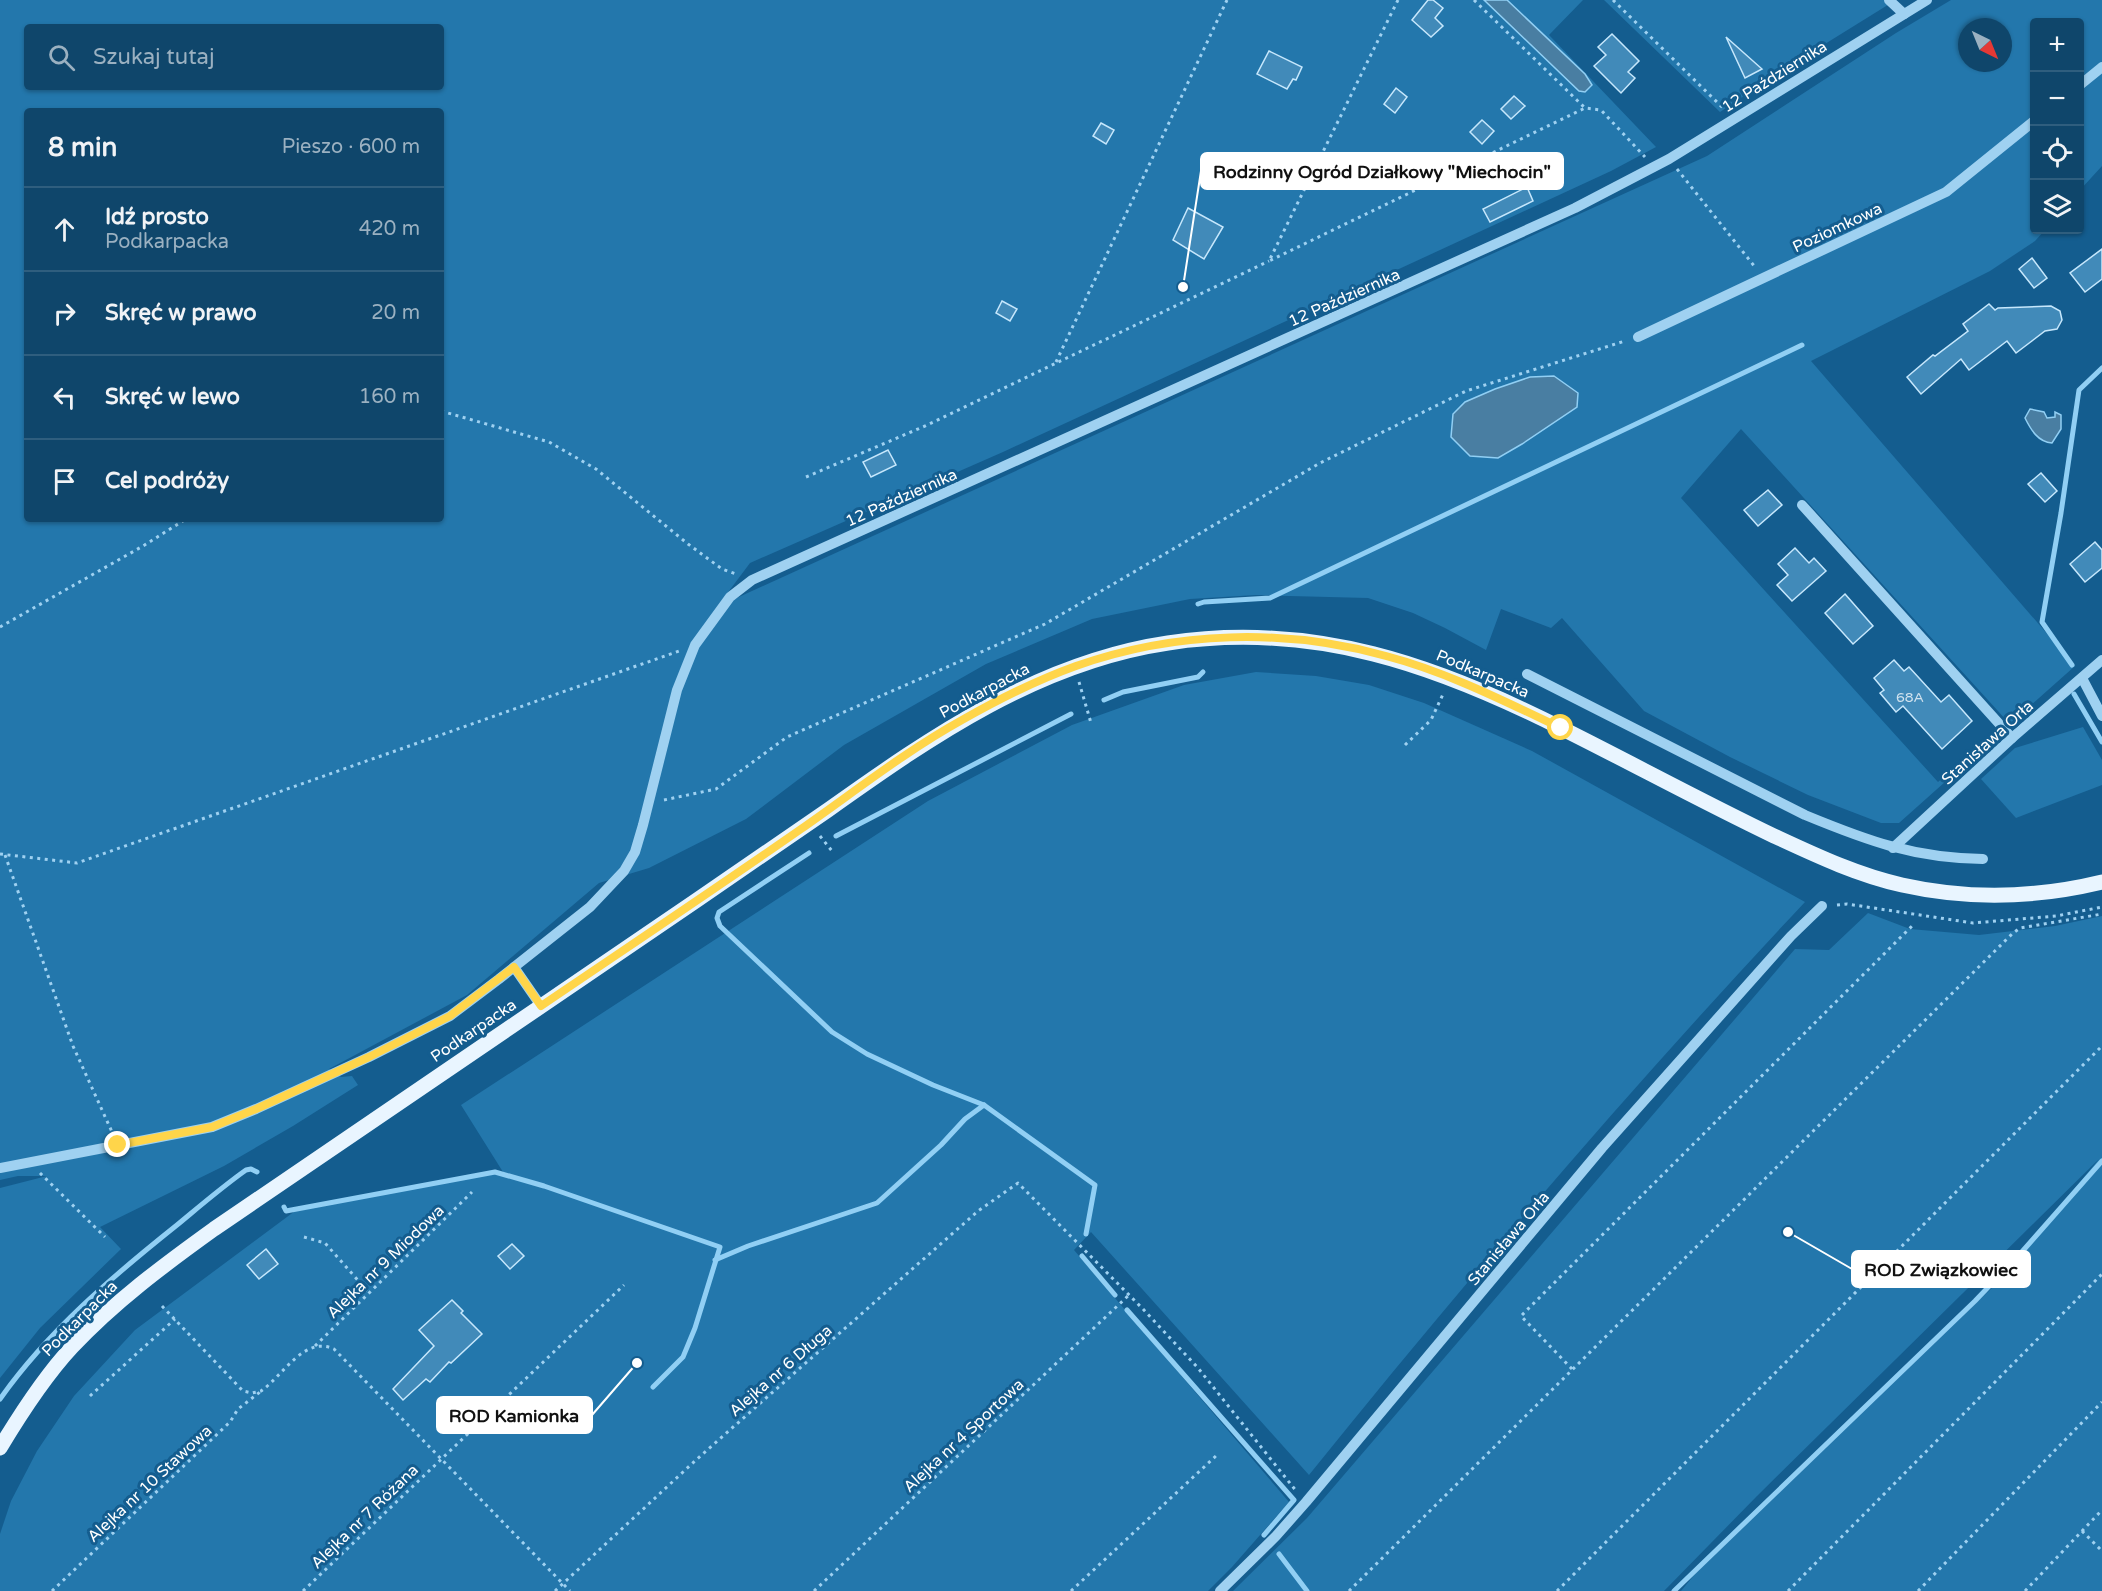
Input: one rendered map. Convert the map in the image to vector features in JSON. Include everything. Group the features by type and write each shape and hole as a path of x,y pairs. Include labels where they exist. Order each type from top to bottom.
{"main road":[{"name":"Podkarpacka","path":"0,1448 24,1408 71,1348 130,1292 231,1217 926,742 1010,694 1074,666 1118,654 1167,643 1249,637 1302,640 1387,656 1500,698 1745,822 1816,856 1875,878 1932,891 1994,896 2051,892 2102,882"}],"street":[{"path":"1889,0 1904,14"},
{"name":"12 Października","path":"0,1168 212,1127 369,1057 450,1016 514,967 590,907 624,871 635,852 677,690 695,645 730,597 752,580 1575,208 1669,159 1927,0"},
{"path":"2084,81 2102,67"},
{"name":"Poziomkowa","path":"1638,337 1946,192 2030,124"},
{"path":"1802,505 2012,738"},
{"name":"Stanisława Orła","path":"1893,848 2012,738 2102,660"},
{"path":"1527,674 1805,815 1893,848 1944,857 1983,859"},
{"path":"2082,678 2102,716"},
{"name":"Stanisława Orła","path":"1220,1591 1276,1536 1306,1502 1602,1148 1791,936 1822,906"},
{"path":"514,967 541,1006"}],"path":[{"path":"1056,363 1227,0"},
{"path":"1269,261 1398,0"},
{"path":"1474,0 1585,108"},
{"path":"1613,0 1723,108 1731,121"},
{"path":"806,477 925,426 1585,108 1601,110 1653,167"},
{"path":"1669,159 1764,278"},
{"path":"649,803 716,789 787,738 1045,624 1320,463 1466,391 1638,337"},
{"path":"444,412 549,442 596,469 722,569 752,580"},
{"path":"0,627 181,522"},
{"path":"118,1145 74,1046 2,854 77,863 695,645"},
{"path":"1074,666 1091,723"},
{"path":"1405,745 1431,720 1440,704 1449,678"},
{"path":"1822,906 1847,904 1973,923 2056,916 2102,907"},
{"path":"1349,1591 2013,933 2020,928 2102,914"},
{"path":"1572,1370 1521,1316 1914,924"},
{"path":"1557,1591 2102,1046"},
{"path":"29,1163 105,1238"},
{"name":"Alejka nr 6 Długa","path":"555,1591 697,1459 978,1211 1018,1183 1129,1295"},
{"name":"Alejka nr 9 Miodowa","path":"261,1391 370,1294 472,1192"},
{"path":"304,1237 325,1243 370,1294"},
{"path":"1788,1591 2102,1274"},
{"name":"Alejka nr 7 Różana","path":"303,1591 624,1285"},
{"path":"1129,1295 1198,1368 1306,1502"},
{"name":"Alejka nr 4 Sportowa","path":"814,1591 1129,1295"},
{"path":"162,1306 238,1387 252,1393 261,1391"},
{"path":"90,1396 175,1319"},
{"path":"314,1346 334,1349 570,1591"},
{"name":"Alejka nr 10 Stawowa","path":"52,1591 230,1422 238,1408 261,1391"},
{"path":"1918,1591 2102,1402"},
{"path":"1071,1591 1218,1454"},
{"path":"2025,1591 2102,1510"},
{"path":"2082,1531 2102,1551"}],"shaded area":[{"path":"0,0 1583,0 1549,35 1656,147 1611,171 1003,452 750,563 717,607 1707,156 1896,33 1951,0 2102,0 2102,166 2084,186 2084,18 2030,18 2030,234 2041,234 2035,241 1990,271 1811,361 2075,666 1899,823 1881,823 1808,795 1644,711 1562,618 1551,628 1501,609 1486,650 1413,613 1368,598 1256,595 1190,599 1092,619 986,664 844,745 746,819 649,868 599,883 467,995 329,1069 341,1077 352,1076 358,1085 224,1166 100,1227 121,1249 40,1328 0,1378 0,1188 47,1176 18,1176 0,1180","holes":["1741,429 2008,722 1938,782 1681,498"]},
{"path":"1484,0 1507,0 1585,74 1592,85 1585,92 1579,91"},
{"path":"1604,0 1888,0 1891,3 1720,112"},
{"path":"1554,376 1578,393 1577,407 1522,444 1498,458 1470,456 1451,437 1453,414 1465,402 1530,377"},
{"path":"2030,409 2044,412 2047,418 2055,417 2055,412 2061,415 2061,429 2052,443 2039,438 2030,427 2025,418"},
{"path":"1256,672 1316,676 1369,685 1424,703 1532,751 1805,902 1740,971 1551,1184 1309,1475 1091,1232 1074,1250 1289,1502 1208,1591 0,1591 0,1534 11,1501 37,1451 74,1396 135,1330 295,1211 503,1172 461,1105 928,801 1072,725 1184,685"},
{"path":"2083,727 2102,760 2102,785 2016,818 1981,779 2015,748"},
{"path":"1868,913 1910,929 1979,935 2055,926 2102,916 2102,1591 1681,1591 1695,1574 1996,1284 2099,1159 1757,1496 1664,1591 1233,1591 1307,1518 1795,949 1829,950"}],"building":[{"path":"1428,0 1433,0 1443,8 1435,18 1443,26 1431,37 1412,20"},
{"path":"1612,34 1639,61 1628,72 1635,78 1621,93 1594,66 1606,55 1598,47"},
{"path":"1726,37 1762,69 1745,78"},
{"path":"1269,51 1302,67 1296,80 1293,79 1287,89 1257,74"},
{"path":"1396,88 1407,97 1395,113 1384,104"},
{"path":"1514,96 1525,106 1511,119 1501,109"},
{"path":"1482,120 1494,131 1482,144 1470,132"},
{"path":"1101,123 1114,130 1106,144 1093,136"},
{"path":"1527,187 1533,201 1490,222 1483,209"},
{"path":"1188,208 1223,227 1204,259 1173,240"},
{"path":"2102,249 2102,279 2085,292 2070,273"},
{"path":"2032,258 2047,278 2034,288 2019,269"},
{"path":"1002,301 1017,309 1010,321 996,313"},
{"path":"1989,304 1995,310 2051,306 2060,311 2062,320 2057,329 2045,331 2016,353 2007,341 1969,370 1961,359 1921,394 1907,377 1933,355 1935,356 1968,331 1963,324"},
{"path":"888,450 896,465 871,477 863,462"},
{"path":"2041,473 2057,491 2045,502 2028,484"},
{"path":"1768,490 1782,505 1758,526 1744,510"},
{"path":"2095,542 2102,550 2102,568 2085,582 2070,564"},
{"path":"1795,548 1809,563 1814,558 1826,571 1792,601 1777,585 1788,575 1778,564"},
{"path":"1845,594 1873,626 1853,644 1825,613"},
{"path":"1894,660 1904,671 1909,667 1941,702 1949,695 1972,721 1942,749 1903,706 1896,712 1880,693 1884,690 1874,678"},
{"path":"512,1244 524,1256 510,1269 498,1256"},
{"path":"266,1249 278,1264 259,1279 247,1265"},
{"path":"452,1300 463,1311 461,1313 482,1334 451,1363 449,1362 430,1382 426,1379 403,1400 393,1389 434,1346 419,1330"}],"waterway":[{"path":"1198,604 1270,598 1802,345"},
{"path":"2072,665 2042,622 2079,390 2102,368"},
{"path":"1104,700 1123,692 1198,677 1203,672"},
{"path":"2074,694 2102,742"},
{"path":"836,836 1071,714"},
{"path":"809,853 719,912 717,918 720,926 832,1032 867,1054 933,1085 984,1105 1095,1185 1086,1234"},
{"path":"715,1260 748,1246 877,1203 941,1145 965,1119 984,1105"},
{"path":"1674,1591 1975,1301 2102,1161"},
{"path":"0,1399 39,1350 82,1306 153,1244 237,1176 246,1170 251,1169 257,1172"},
{"path":"284,1207 286,1211 495,1172 544,1186 720,1247 695,1328 683,1357 653,1387"},
{"path":"1082,1256 1115,1295"},
{"path":"1127,1310 1294,1500 1264,1535"},
{"path":"1279,1554 1307,1591"}],"place":[{"name":"Rodzinny Ogród Działkowy \"Miechocin\"","path":"1183,287"},
{"name":"ROD Związkowiec","path":"1788,1232"},
{"name":"ROD Kamionka","path":"637,1363"}],"route":[{"path":"118,1145 212,1127 256,1109 369,1057 450,1016 514,967 541,1006 926,742 1010,694 1081,664 1167,643 1212,638 1249,637 1302,640 1387,656 1438,673 1500,698 1561,728"}]}
